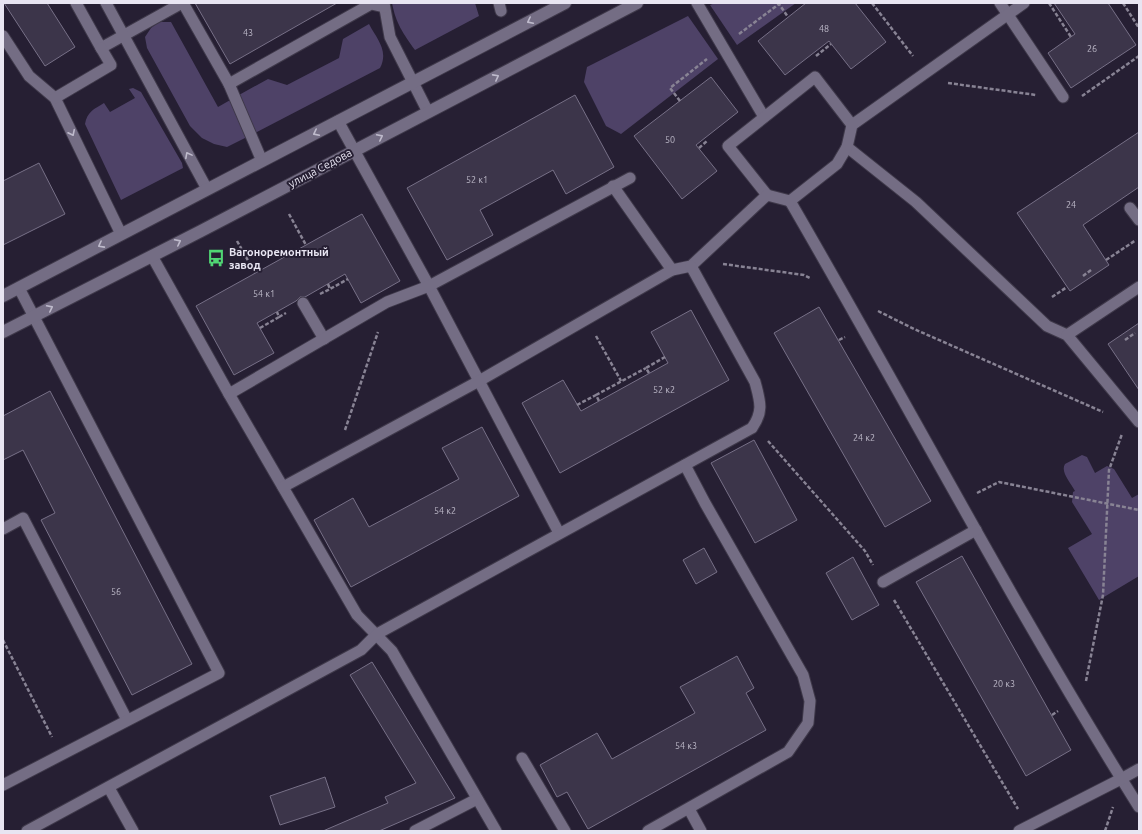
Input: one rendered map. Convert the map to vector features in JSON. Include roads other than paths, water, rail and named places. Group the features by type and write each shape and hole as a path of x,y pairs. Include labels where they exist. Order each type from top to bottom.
{"main road":[{"path":"3,296 565,3"},
{"name":"улица Седова","path":"4,330 35,317 637,3"}],"lane":[{"path":"55,98 111,65 76,3"},
{"path":"106,3 207,189"},
{"path":"102,48 182,3 230,84 262,161"},
{"path":"697,3 764,117"},
{"path":"1000,3 1063,97"},
{"path":"790,201 837,164 847,147 852,125 1024,3"},
{"path":"230,84 371,4 384,5 390,37 428,112"},
{"path":"3,36 29,76 55,98 121,234"},
{"path":"852,125 815,77 728,146 767,195 790,201 845,295 960,502 1074,702 1139,808"},
{"path":"338,122 429,286 559,533"},
{"path":"847,147 916,202 1047,326 1067,335 1138,421"},
{"path":"229,394 388,302 429,286 630,178"},
{"path":"613,186 672,270"},
{"path":"283,487 479,381 672,270 691,266 767,195"},
{"path":"1130,208 1139,220"},
{"path":"152,256 229,394 357,615 392,651 496,831"},
{"path":"27,831 109,788 361,650 377,634 752,428 759,418 760,401 755,382 691,266"},
{"path":"1067,335 1139,287"},
{"path":"3,784 219,673 19,288"},
{"path":"303,303 324,339"},
{"path":"648,831 788,752 808,723 810,701 803,675 685,465"},
{"path":"3,529 23,518 127,720"},
{"path":"883,582 976,530"},
{"path":"522,758 565,831"},
{"path":"1024,828 1139,769"},
{"path":"109,788 133,831"},
{"path":"415,831 478,799"},
{"path":"689,809 701,831"}],"place":[{"name":"Вагоноремонтный завод","path":"216,258"}]}
